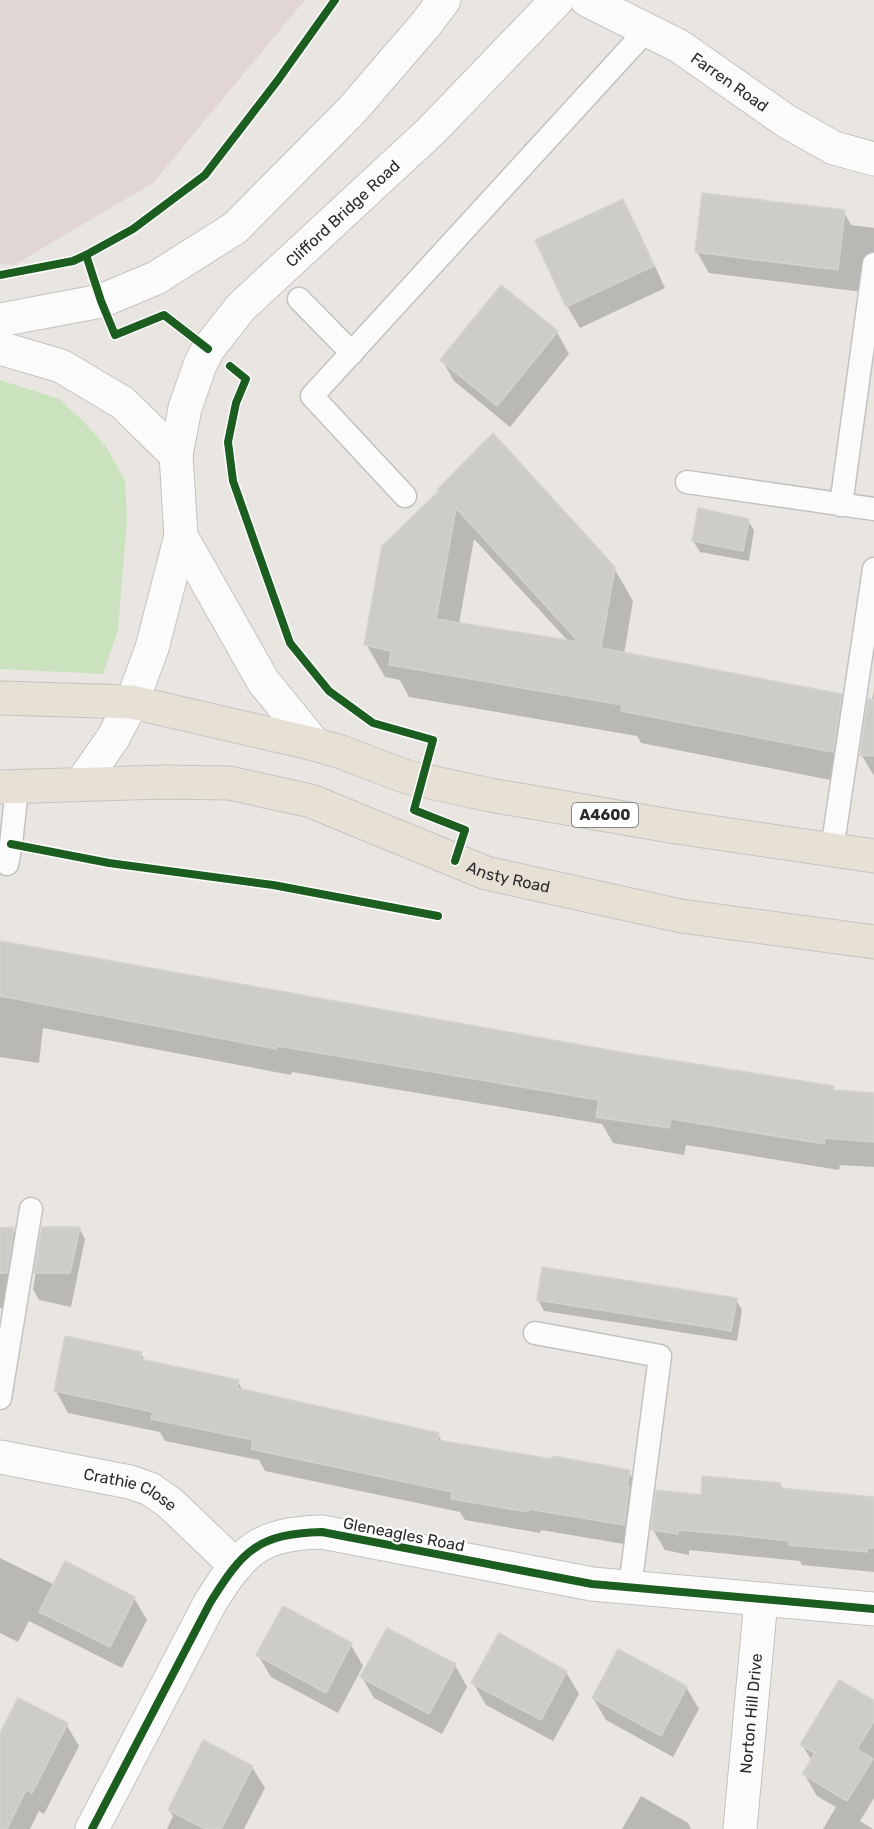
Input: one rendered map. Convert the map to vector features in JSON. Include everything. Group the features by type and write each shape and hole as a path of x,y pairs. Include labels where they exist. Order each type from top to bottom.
{"highway":[{"name":"A4600","path":"0,698 132,702 328,748 407,777 490,795 676,827 874,856"},
{"name":"Ansty Road","path":"9,788 163,782 229,783 311,801 486,873 681,916 874,942"}],"main road":[{"path":"0,320 101,301 156,278 235,228 352,110 444,0"},
{"name":"Clifford Bridge Road","path":"181,536 176,455 185,408 208,349 241,307 431,131 557,0"},
{"name":"Farren Road","path":"587,0 679,46 786,121 834,148 874,159"},
{"path":"0,348 61,366 123,403 176,455"},
{"path":"81,784 113,738 132,702 152,648 181,536"},
{"path":"181,536 263,681 328,748"},
{"name":"Crathie Close","path":"0,1458 130,1482 150,1489 170,1503 236,1566"},
{"name":"Gleneagles Road","path":"92,1829 210,1603 236,1566 261,1543 280,1536 300,1532 322,1532 592,1584 874,1609"},
{"name":"Norton Hill Drive","path":"740,1829 761,1600"}],"lane":[{"path":"405,496 312,396 644,33 650,32"},
{"path":"841,504 874,264"},
{"path":"299,299 352,353"},
{"path":"687,482 874,509"},
{"path":"832,850 874,569"},
{"path":"7,864 11,844 9,788"},
{"path":"0,1398 31,1209"},
{"path":"535,1333 660,1356 630,1587"}],"shaded area":[{"path":"0,0 305,0 153,183 14,265 0,264"}],"green space":[{"path":"0,380 59,399 107,448 125,481 127,520 118,630 103,674 0,669"}],"building":[{"path":"702,193 845,210 838,270 695,252"},
{"path":"623,199 654,266 566,307 535,240"},
{"path":"501,285 558,331 497,406 440,360"},
{"path":"493,433 615,567 601,648 842,694 833,752 621,711 622,705 389,665 391,651 364,645 382,546 439,491 438,489","holes":["456,508 579,642 436,619"]},
{"path":"698,508 749,519 743,551 692,541"},
{"path":"868,699 874,700 874,756 860,755"},
{"path":"0,941 620,1052 834,1086 833,1090 874,1093 874,1142 825,1138 824,1144 671,1119 669,1128 596,1117 599,1100 277,1046 276,1049 0,996"},
{"path":"14,1227 7,1273 0,1273 0,1228"},
{"path":"42,1227 80,1227 70,1273 34,1273"},
{"path":"542,1267 737,1298 731,1331 537,1300"},
{"path":"65,1336 142,1352 140,1359 239,1380 237,1388 439,1433 437,1440 552,1459 552,1456 630,1470 624,1525 451,1499 452,1492 251,1449 253,1440 151,1419 153,1412 54,1391"},
{"path":"702,1476 781,1483 780,1488 874,1497 874,1548 867,1548 867,1552 789,1545 789,1541 736,1535 678,1530 678,1534 651,1530 656,1490 701,1495"},
{"path":"65,1561 135,1597 110,1647 39,1612"},
{"path":"283,1606 352,1643 326,1693 256,1655"},
{"path":"387,1628 456,1664 429,1714 360,1677"},
{"path":"499,1633 567,1671 541,1720 471,1683"},
{"path":"618,1649 687,1686 661,1736 592,1698"},
{"path":"839,1680 874,1700 874,1721 857,1749 873,1759 847,1801 802,1774 815,1753 800,1745"},
{"path":"18,1698 68,1723 32,1793 26,1790 7,1829 0,1829 0,1733"},
{"path":"203,1740 253,1766 221,1829 205,1829 168,1810"}],"cycle path":[{"path":"0,275 73,261 86,255 133,229 205,175 278,80 335,0"},
{"path":"86,255 115,335 164,315 208,349"},
{"path":"230,366 246,379 236,403 228,442 233,481 290,643 329,691 373,723 433,740 414,810 465,830 455,861"},
{"path":"11,844 109,863 273,885 438,916"},
{"path":"92,1829 210,1603 243,1558 254,1548 282,1536 322,1532 592,1584 874,1609"}]}
